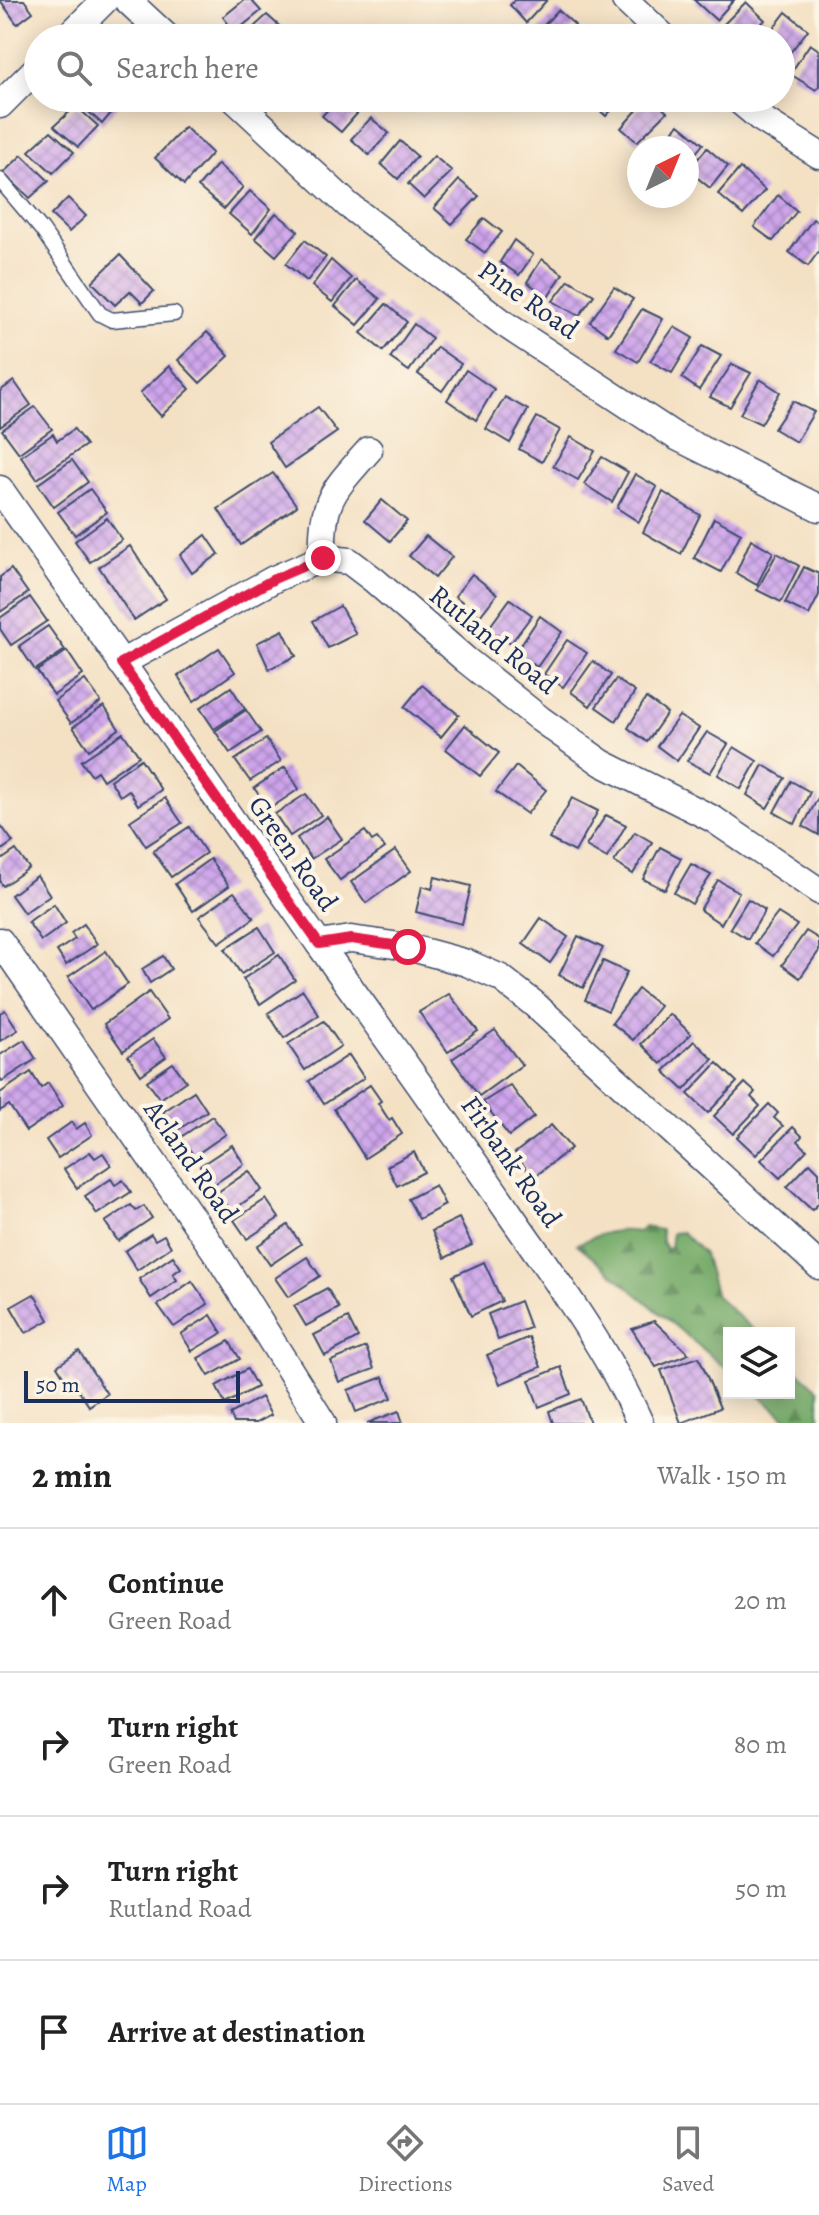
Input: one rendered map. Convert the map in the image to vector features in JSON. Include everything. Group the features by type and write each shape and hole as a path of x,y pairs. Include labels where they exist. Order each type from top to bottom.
{"street":[{"path":"81,24 105,0"},
{"path":"127,0 153,24"},
{"path":"625,0 650,24"},
{"path":"0,105 24,81"},
{"name":"Pine Road","path":"248,112 348,205 506,325 675,436 819,508"},
{"path":"753,112 819,155"},
{"path":"121,663 274,579 323,558 325,510 336,488 369,450"},
{"name":"Green Road","path":"0,489 319,944 351,939 408,947 467,963 501,978 533,1003 819,1266"},
{"name":"Rutland Road","path":"323,558 349,561 491,680 602,763 713,819 819,891"},
{"name":"Acland Road","path":"0,941 215,1251 323,1423"},
{"name":"Firbank Road","path":"319,944 422,1086 590,1330 624,1386 640,1423"}],"lane":[{"path":"0,180 42,230 100,314 112,320 174,314"}],"green space":[{"path":"644,1227 661,1230 662,1242 667,1250 672,1233 682,1232 704,1254 716,1296 750,1327 723,1327 723,1366 577,1244 606,1233 638,1232"},
{"path":"795,1368 819,1390 819,1423 792,1423 763,1399 795,1399"}],"building":[{"path":"0,0 24,0 33,12 17,24"},
{"path":"244,0 251,0 261,11 245,24 229,24 223,17"},
{"path":"515,0 547,0 526,23 510,5"},
{"path":"694,0 734,0 716,20"},
{"path":"746,2 765,20 761,24 724,24"},
{"path":"558,10 574,24 545,24"},
{"path":"786,12 808,30 795,46 795,24 777,24"},
{"path":"267,15 277,24 257,24"},
{"path":"810,44 819,50 819,86 816,90 795,77 795,66"},
{"path":"69,112 83,112 98,126 78,147 54,126"},
{"path":"89,112 112,112 102,124"},
{"path":"326,112 358,112 341,132 322,116"},
{"path":"635,112 667,112 643,136 630,136 621,128"},
{"path":"371,118 389,133 369,155 351,139"},
{"path":"679,124 693,136 669,136"},
{"path":"185,127 212,153 184,185 155,158"},
{"path":"51,131 74,152 53,173 29,151"},
{"path":"400,141 417,156 398,179 381,164"},
{"path":"707,148 728,166 710,188 699,179 699,157"},
{"path":"22,155 49,181 30,198 3,173"},
{"path":"434,156 452,171 424,199 408,184"},
{"path":"218,164 243,187 224,209 198,187"},
{"path":"740,168 765,190 743,215 718,194"},
{"path":"459,180 479,196 452,224 434,208"},
{"path":"250,191 271,209 252,234 229,214"},
{"path":"778,195 797,211 773,241 754,227"},
{"path":"68,198 86,216 69,232 51,215"},
{"path":"276,213 298,231 276,256 255,238"},
{"path":"484,218 502,232 485,253 466,239"},
{"path":"813,219 819,223 819,251 808,266 789,252"},
{"path":"305,240 326,257 307,281 286,264"},
{"path":"514,240 533,255 519,275 500,262"},
{"path":"120,255 154,291 142,303 130,291 115,305 92,282"},
{"path":"542,259 563,274 548,297 527,282"},
{"path":"331,260 351,278 332,302 312,286"},
{"path":"356,280 380,299 358,325 335,306"},
{"path":"569,280 594,295 579,316 553,301"},
{"path":"614,287 633,299 608,335 590,322"},
{"path":"386,304 407,322 383,351 361,333"},
{"path":"642,309 663,319 638,362 616,349"},
{"path":"414,324 432,338 409,371 390,358"},
{"path":"674,327 693,338 672,373 650,361"},
{"path":"207,332 229,356 200,383 178,360"},
{"path":"702,346 721,356 699,390 682,378"},
{"path":"437,347 461,364 442,391 418,374"},
{"path":"732,364 751,373 730,407 710,397"},
{"path":"169,366 190,389 161,416 140,393"},
{"path":"466,370 494,389 476,420 447,400"},
{"path":"760,379 780,392 761,424 740,414"},
{"path":"14,381 31,405 0,427 0,391"},
{"path":"505,397 528,410 510,443 486,429"},
{"path":"793,401 814,412 796,442 774,429"},
{"path":"35,407 52,429 19,453 2,430"},
{"path":"318,407 337,432 285,468 268,442"},
{"path":"537,417 560,430 542,462 519,449"},
{"path":"74,429 86,445 37,479 21,456 53,434 57,441"},
{"path":"571,437 595,451 578,480 553,466"},
{"path":"602,457 628,472 612,502 584,484"},
{"path":"72,460 88,482 54,507 38,484"},
{"path":"273,473 297,506 241,545 218,509"},
{"path":"635,474 657,487 639,522 617,508"},
{"path":"90,489 107,512 75,535 58,512"},
{"path":"663,492 700,515 681,554 643,532"},
{"path":"382,500 407,521 390,541 365,520"},
{"path":"107,518 122,540 90,562 75,541"},
{"path":"714,518 741,533 721,572 694,558"},
{"path":"206,535 219,554 192,573 180,555"},
{"path":"426,536 452,557 435,578 409,556"},
{"path":"751,539 773,552 757,585 736,573"},
{"path":"130,546 166,599 134,620 99,567"},
{"path":"777,553 799,566 781,602 757,590"},
{"path":"804,567 819,574 819,595 809,615 785,603"},
{"path":"11,569 28,593 0,612 0,577"},
{"path":"472,574 497,594 480,616 455,596"},
{"path":"30,597 47,621 11,645 0,629 0,618"},
{"path":"510,599 532,615 511,643 488,629"},
{"path":"340,606 356,634 328,648 313,621"},
{"path":"540,616 562,632 537,667 516,652"},
{"path":"48,626 65,650 35,670 19,646"},
{"path":"283,630 296,656 269,669 257,643"},
{"path":"567,640 587,653 563,687 544,674"},
{"path":"219,648 235,672 194,701 178,676"},
{"path":"67,651 83,675 54,695 37,671"},
{"path":"593,661 611,675 590,706 571,692"},
{"path":"616,679 635,692 616,721 596,707"},
{"path":"85,680 101,702 71,723 55,701"},
{"path":"422,685 459,715 441,737 404,707"},
{"path":"231,687 245,709 214,729 200,708"},
{"path":"646,698 667,713 647,742 628,728"},
{"path":"104,706 119,729 89,750 73,727"},
{"path":"246,710 261,732 230,753 215,731"},
{"path":"679,716 699,728 677,761 657,746"},
{"path":"465,725 499,753 480,776 446,749"},
{"path":"707,732 728,744 710,773 687,761"},
{"path":"123,733 139,756 103,780 97,771 91,775 81,761"},
{"path":"266,739 281,761 250,781 235,760"},
{"path":"734,747 757,761 741,789 718,775"},
{"path":"141,759 161,790 138,805 129,790 120,796 110,780"},
{"path":"763,765 785,778 767,808 747,795"},
{"path":"516,766 546,790 527,814 496,792"},
{"path":"285,767 299,789 269,809 254,788"},
{"path":"791,781 810,792 795,824 774,812"},
{"path":"306,794 321,815 290,836 275,814"},
{"path":"819,796 819,835 803,826"},
{"path":"165,798 182,823 146,846 130,821"},
{"path":"572,798 598,811 575,852 549,839"},
{"path":"606,815 626,825 607,858 586,846"},
{"path":"327,817 342,839 311,859 297,838"},
{"path":"0,824 13,842 0,851"},
{"path":"189,827 206,853 171,877 153,851"},
{"path":"365,831 372,841 377,838 385,848 340,880 324,859"},
{"path":"635,832 652,842 633,874 614,862"},
{"path":"660,847 681,858 665,890 643,879"},
{"path":"16,850 29,868 3,886 0,882 0,861"},
{"path":"396,850 411,871 366,903 351,882"},
{"path":"210,859 229,886 193,911 175,884"},
{"path":"691,864 711,875 692,904 674,893"},
{"path":"37,876 50,895 24,913 11,895"},
{"path":"435,877 471,886 462,924 416,912 422,886 432,889"},
{"path":"718,880 739,892 721,924 700,910"},
{"path":"234,892 254,918 219,943 199,917"},
{"path":"748,899 765,910 748,939 730,928"},
{"path":"54,904 66,923 41,941 28,922"},
{"path":"778,913 797,925 773,956 755,943"},
{"path":"541,918 568,937 550,963 523,944"},
{"path":"84,924 97,944 66,965 57,951 75,939 71,933"},
{"path":"259,927 275,952 241,974 225,949"},
{"path":"806,931 819,939 819,951 800,978 782,965"},
{"path":"578,936 603,948 583,988 559,975"},
{"path":"106,951 128,984 91,1010 68,977"},
{"path":"279,955 295,980 260,1004 243,979"},
{"path":"163,956 171,969 150,983 142,969"},
{"path":"603,961 627,972 608,1011 585,1000"},
{"path":"638,989 660,1006 633,1040 612,1023"},
{"path":"303,990 319,1015 284,1038 268,1013"},
{"path":"149,992 168,1019 123,1051 104,1024"},
{"path":"449,994 478,1031 448,1052 419,1012"},
{"path":"5,1010 18,1030 0,1041 0,1013"},
{"path":"670,1014 691,1034 661,1064 641,1044"},
{"path":"324,1021 341,1046 305,1070 288,1044"},
{"path":"495,1030 522,1065 479,1096 452,1059"},
{"path":"153,1039 166,1057 141,1075 128,1056"},
{"path":"24,1040 36,1059 2,1081 0,1055"},
{"path":"694,1041 713,1059 684,1090 664,1071"},
{"path":"349,1055 364,1078 324,1104 309,1081"},
{"path":"173,1063 186,1081 160,1099 147,1081"},
{"path":"717,1063 737,1082 708,1113 688,1094"},
{"path":"31,1072 41,1088 48,1083 63,1106 26,1131 9,1105 0,1111 0,1093"},
{"path":"745,1083 755,1092 751,1097 760,1106 733,1134 714,1116"},
{"path":"370,1085 389,1120 392,1118 402,1134 365,1158 334,1109"},
{"path":"510,1085 534,1117 509,1136 483,1102"},
{"path":"194,1091 207,1111 176,1131 163,1112"},
{"path":"769,1104 778,1113 774,1118 783,1126 756,1155 737,1137"},
{"path":"212,1116 226,1134 194,1156 181,1137"},
{"path":"72,1122 76,1129 85,1123 92,1135 58,1158 46,1140"},
{"path":"551,1125 571,1148 533,1178 515,1153"},
{"path":"793,1127 802,1136 798,1141 807,1150 780,1178 761,1160"},
{"path":"232,1145 244,1164 213,1185 200,1166"},
{"path":"90,1152 95,1158 103,1153 111,1165 77,1188 64,1169"},
{"path":"414,1152 424,1172 397,1186 387,1166"},
{"path":"810,1163 819,1172 819,1203 812,1210 787,1187"},
{"path":"249,1171 262,1190 231,1211 218,1192"},
{"path":"111,1179 115,1185 123,1180 131,1192 97,1214 85,1196"},
{"path":"435,1185 445,1205 419,1219 408,1199"},
{"path":"266,1199 279,1218 247,1239 234,1220"},
{"path":"131,1205 136,1211 144,1206 152,1218 118,1241 105,1222"},
{"path":"459,1218 472,1245 445,1258 432,1231"},
{"path":"288,1225 301,1244 270,1265 257,1246"},
{"path":"151,1234 155,1240 164,1235 171,1247 137,1270 125,1251"},
{"path":"173,1256 181,1268 173,1274 177,1280 151,1298 139,1279"},
{"path":"307,1257 320,1276 288,1297 275,1278"},
{"path":"484,1262 502,1301 471,1316 453,1276"},
{"path":"192,1281 208,1304 174,1327 158,1305"},
{"path":"327,1288 339,1308 306,1326 294,1306"},
{"path":"34,1294 49,1320 26,1333 11,1307"},
{"path":"520,1301 530,1328 498,1340 488,1314"},
{"path":"211,1315 222,1333 192,1351 181,1334"},
{"path":"348,1318 358,1338 325,1356 314,1335"},
{"path":"654,1321 689,1354 656,1367 632,1329"},
{"path":"529,1337 541,1367 500,1384 487,1355"},
{"path":"229,1341 240,1359 209,1376 198,1358"},
{"path":"366,1347 374,1369 339,1382 331,1361"},
{"path":"79,1351 107,1394 89,1406 71,1379 67,1382 57,1366"},
{"path":"699,1357 720,1408 681,1423 661,1370"},
{"path":"561,1367 571,1394 539,1407 529,1380"},
{"path":"247,1369 257,1387 225,1404 216,1386"},
{"path":"383,1377 392,1398 356,1412 348,1390"},
{"path":"261,1397 271,1415 256,1423 234,1423 230,1414"},
{"path":"581,1399 590,1423 553,1423 549,1411"},
{"path":"399,1411 403,1423 367,1423"}],"route":[{"path":"323,558 274,579 121,663 319,944 351,939 408,947"}]}
